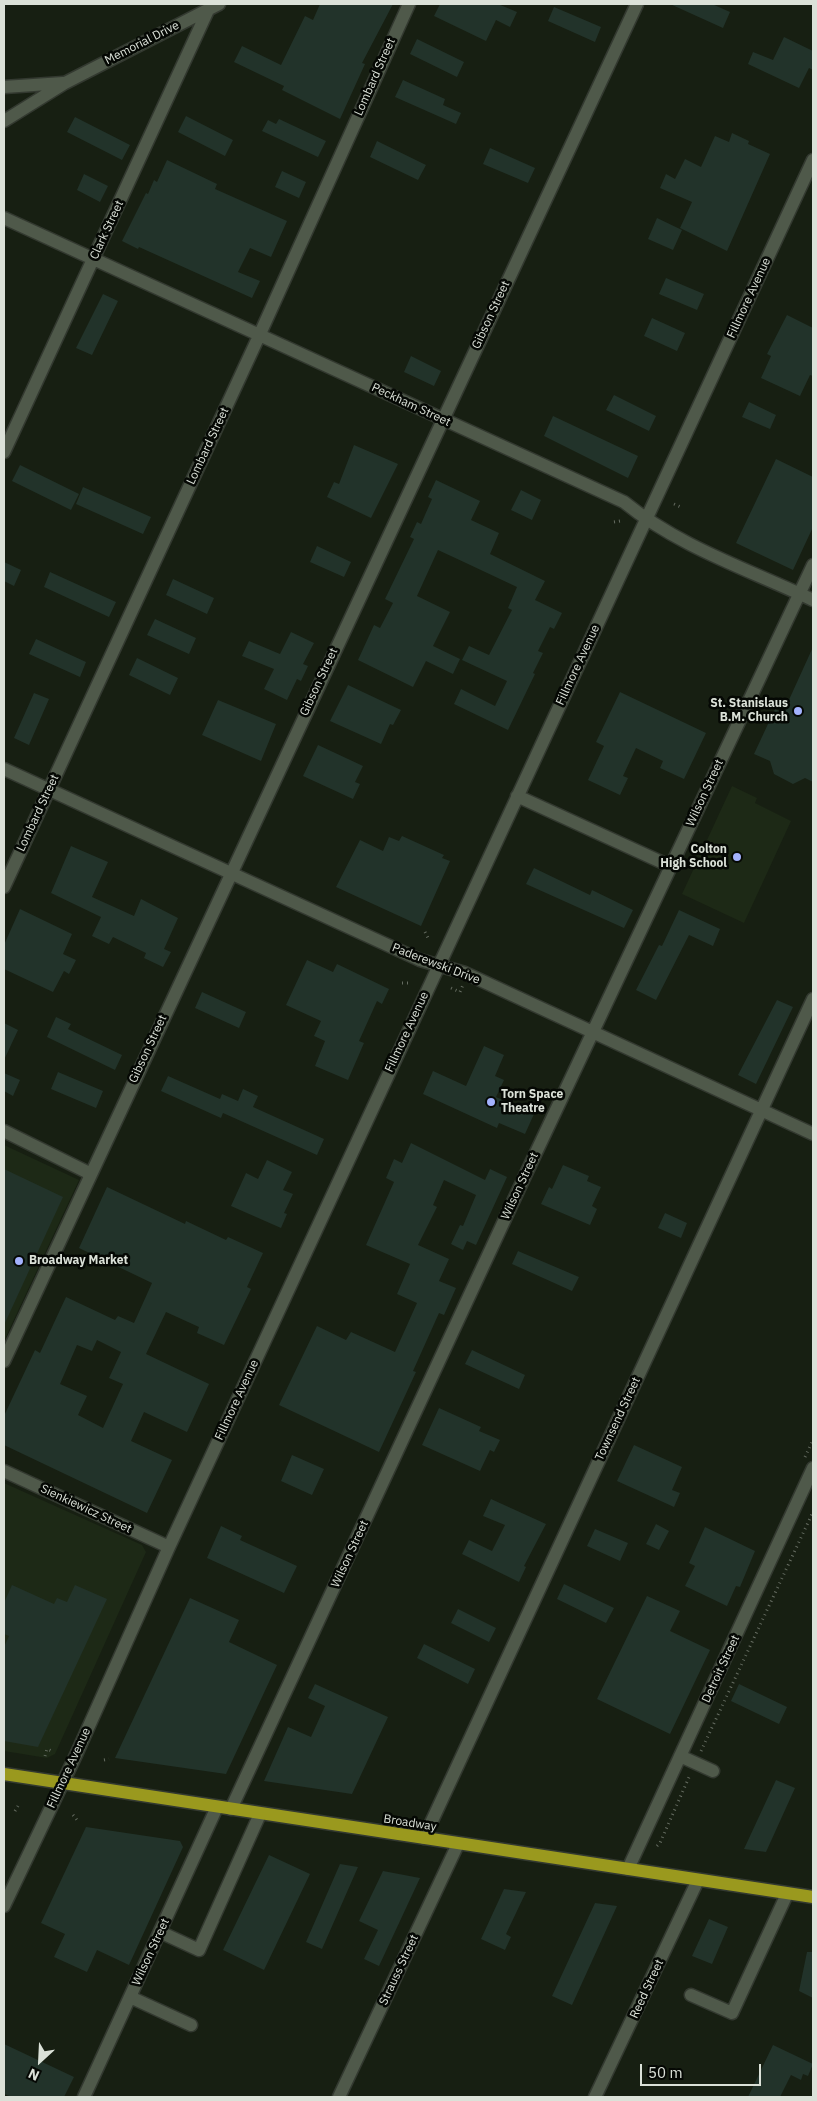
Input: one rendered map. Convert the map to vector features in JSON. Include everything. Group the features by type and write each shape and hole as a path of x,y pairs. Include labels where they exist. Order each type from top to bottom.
{"main road":[{"name":"Broadway","path":"4,1774 813,1897"}],"street":[{"name":"Lombard Street","path":"4,887 259,336 409,4"},
{"name":"Gibson Street","path":"4,1361 230,872 637,4"},
{"name":"Memorial Drive","path":"4,121 65,83 214,6"},
{"name":"Clark Street","path":"4,452 214,6"},
{"path":"4,87 65,83"},
{"name":"Fillmore Avenue","path":"4,1906 62,1783 168,1547 813,160"},
{"name":"Peckham Street","path":"4,218 624,502 646,520 671,535 813,600"},
{"name":"Wilson Street","path":"231,1809 670,866 813,565"},
{"name":"Paderewski Drive","path":"4,769 420,960 465,973 813,1134"},
{"path":"517,796 670,866"},
{"name":"Townsend Street","path":"424,1838 813,999"},
{"path":"4,1132 91,1174"},
{"name":"Detroit Street","path":"628,1870 813,1468"},
{"name":"Sienkiewicz Street","path":"4,1470 168,1547"},
{"path":"680,1756 714,1771"},
{"name":"Wilson Street","path":"84,2097 218,1807"},
{"path":"160,1932 199,1950 260,1814"},
{"name":"Strauss Street","path":"339,2097 458,1844"},
{"name":"Reed Street","path":"595,2097 698,1880"},
{"path":"691,1995 732,2013 787,1894"},
{"path":"130,1998 191,2025"}],"path":[{"path":"674,504 684,508"},
{"path":"614,522 620,520"},
{"path":"424,932 429,940"},
{"path":"402,983 409,983"},
{"path":"451,988 460,992"},
{"path":"657,1846 813,1512"},
{"path":"45,1756 47,1749 54,1752"},
{"path":"104,1760 108,1759"},
{"path":"15,1812 18,1806"},
{"path":"73,1815 77,1820"}],"shaded area":[{"name":"Colton High School","path":"732,786 757,798 755,803 791,821 744,923 682,894"},
{"name":"Broadway Market","path":"4,1145 79,1180 4,1341"},
{"path":"4,1483 142,1545 146,1552 55,1754 47,1758 4,1751"}],"building":[{"path":"320,4 393,4 362,63 365,64 340,119 282,90 284,86 234,62 242,46 281,65 305,16 313,20"},
{"path":"440,4 498,4 517,12 510,27 496,20 486,41 434,16"},
{"path":"670,4 712,4 730,12 723,28"},
{"path":"554,7 601,27 595,42 548,21"},
{"path":"784,37 813,51 813,70 809,68 799,88 748,64 753,52 773,60"},
{"path":"417,39 464,62 457,77 410,54"},
{"path":"403,80 445,99 443,105 461,113 456,124 395,97"},
{"path":"186,116 233,140 225,156 178,132"},
{"path":"75,117 130,145 122,160 67,132"},
{"path":"279,119 326,141 318,157 262,131 268,120 276,124"},
{"path":"732,133 749,141 748,144 770,154 727,251 680,228 692,202 660,188 666,174 675,179 685,159 701,167 715,136 729,142"},
{"path":"377,141 426,165 418,180 370,157"},
{"path":"490,148 535,168 528,183 483,164"},
{"path":"167,160 217,184 215,189 287,221 271,257 250,248 238,272 260,281 252,298 122,241 146,193 148,194 154,180 157,182"},
{"path":"282,171 306,182 299,198 275,187"},
{"path":"84,174 108,186 100,202 77,190"},
{"path":"657,218 682,230 673,250 648,239"},
{"path":"666,278 704,294 697,310 659,294"},
{"path":"103,294 118,301 92,355 76,348"},
{"path":"787,315 813,328 813,376 810,375 800,396 761,378 771,356 767,354"},
{"path":"652,318 685,333 677,351 644,336"},
{"path":"411,356 441,371 434,386 404,372"},
{"path":"614,395 656,416 649,431 606,410"},
{"path":"749,402 776,415 770,429 742,417"},
{"path":"553,416 638,456 628,478 544,436"},
{"path":"354,445 398,464 371,518 327,497 334,482 339,484"},
{"path":"776,459 813,477 813,527 793,570 736,543"},
{"path":"20,465 79,494 71,510 12,481"},
{"path":"436,480 480,501 471,520 499,533 490,554 545,581 535,600 562,613 554,629 550,627 538,651 543,653 508,730 454,704 461,689 495,706 507,681 462,660 469,646 489,655 512,610 508,608 517,587 466,563 438,550 417,596 450,612 433,646 460,659 453,674 426,661 413,687 358,660 374,625 380,628 393,603 385,599 414,539 410,537 417,522 421,524 432,499 428,497"},
{"path":"83,487 151,517 143,534 76,504"},
{"path":"521,490 541,500 532,520 511,510"},
{"path":"317,546 351,562 344,577 310,562"},
{"path":"4,562 21,570 14,586 4,581"},
{"path":"50,572 116,602 109,617 44,587"},
{"path":"173,579 214,598 207,614 166,595"},
{"path":"155,619 196,638 189,654 147,635"},
{"path":"291,632 314,643 303,664 308,666 301,681 297,679 287,700 264,689 274,669 242,656 249,641 280,654"},
{"path":"36,639 86,662 80,677 29,654"},
{"name":"St. Stanislaus B.M. Church","path":"813,647 813,782 805,778 793,784 774,774 770,761 754,754 775,709 783,713"},
{"path":"137,658 178,678 170,695 129,675"},
{"path":"348,685 401,710 393,725 390,724 381,744 330,721"},
{"path":"620,692 706,733 684,779 660,768 663,761 636,748 623,776 628,778 620,795 588,780 604,746 596,742"},
{"path":"34,693 49,699 29,745 14,738"},
{"path":"218,700 276,724 261,761 202,735"},
{"path":"318,745 363,766 355,782 360,784 353,799 303,776"},
{"path":"402,836 444,855 442,858 450,861 421,926 336,887 360,840 383,851 389,837 399,841"},
{"path":"71,846 108,862 92,897 134,916 141,899 178,918 164,949 171,952 163,967 144,958 146,953 113,937 109,944 92,936 101,917 51,893"},
{"path":"534,868 590,895 592,890 633,910 624,928 526,884"},
{"path":"20,909 72,934 63,954 76,960 69,974 64,971 53,992 4,969 4,945"},
{"path":"679,910 720,929 713,946 689,935 656,1000 636,990 659,945 662,946"},
{"path":"307,960 333,972 337,964 389,989 382,1004 377,1001 359,1041 364,1043 348,1080 315,1066 325,1041 314,1036 321,1021 286,1005"},
{"path":"202,992 246,1012 239,1028 195,1008"},
{"path":"777,1000 793,1007 756,1084 738,1075"},
{"path":"56,1017 71,1024 68,1029 122,1055 115,1070 47,1037"},
{"path":"4,1023 18,1030 4,1060"},
{"path":"484,1046 504,1055 495,1076 504,1080 496,1097 534,1114 525,1134 499,1123 497,1128 423,1094 433,1071 466,1086"},
{"path":"58,1072 103,1091 96,1108 51,1089"},
{"path":"4,1073 20,1080 13,1096 4,1091"},
{"path":"168,1076 220,1099 222,1094 238,1101 243,1089 258,1096 253,1107 324,1139 317,1155 223,1113 221,1118 161,1091"},
{"path":"411,1143 485,1180 490,1169 507,1177 476,1245 467,1241 463,1250 451,1244 460,1225 463,1226 476,1195 444,1180 433,1205 437,1207 418,1245 449,1259 439,1281 456,1288 444,1315 439,1313 413,1371 416,1372 379,1452 279,1405 317,1326 346,1340 351,1332 395,1352 417,1303 397,1294 410,1264 366,1245 394,1182 386,1178 394,1159 402,1163"},
{"path":"267,1160 292,1172 283,1190 293,1194 284,1213 287,1214 281,1228 231,1206 246,1173 258,1179"},
{"path":"563,1165 589,1176 587,1181 601,1187 592,1206 597,1209 590,1225 541,1204 549,1187 552,1189"},
{"name":"Broadway Market","path":"4,1169 63,1197 4,1325"},
{"path":"107,1187 185,1224 186,1221 226,1240 228,1237 263,1253 247,1287 251,1289 224,1345 197,1333 199,1327 166,1312 146,1354 209,1384 187,1432 144,1412 131,1441 172,1460 147,1513 4,1445 4,1416 35,1350 40,1353 66,1297 115,1320 118,1316 134,1323 152,1283 79,1248","holes":["97,1340 121,1352 109,1378 123,1384 103,1428 78,1415 87,1396 60,1384 77,1345 92,1351"]},
{"path":"665,1213 687,1223 681,1238 658,1228"},
{"path":"518,1251 579,1277 572,1291 512,1264"},
{"path":"472,1350 525,1375 519,1389 465,1364"},
{"path":"439,1408 481,1427 479,1431 500,1440 494,1452 490,1450 480,1471 422,1445"},
{"path":"634,1445 682,1467 672,1490 680,1493 674,1507 617,1481"},
{"path":"292,1455 324,1469 312,1495 281,1481"},
{"path":"491,1499 546,1524 524,1566 526,1567 519,1582 462,1554 469,1540 492,1551 505,1525 483,1516"},
{"path":"656,1524 669,1531 659,1550 646,1544"},
{"path":"221,1526 242,1536 240,1540 297,1566 284,1593 207,1558"},
{"path":"705,1527 755,1551 740,1587 736,1586 727,1606 685,1586 695,1566 689,1563"},
{"path":"595,1529 628,1543 620,1561 587,1546"},
{"path":"564,1584 614,1608 606,1623 557,1599"},
{"path":"12,1585 54,1604 57,1598 67,1602 75,1585 107,1599 38,1747 4,1741 4,1647 9,1636 4,1634 4,1603"},
{"path":"647,1596 680,1611 670,1631 710,1650 670,1734 597,1699"},
{"path":"190,1598 239,1620 229,1642 277,1665 226,1774 115,1758"},
{"path":"458,1609 496,1628 489,1642 451,1623"},
{"path":"424,1644 475,1669 468,1684 417,1658"},
{"path":"315,1684 388,1717 352,1794 264,1781 288,1727 311,1737 325,1706 308,1698"},
{"path":"739,1684 787,1707 779,1724 731,1701"},
{"path":"776,1780 795,1788 766,1852 744,1849"},
{"path":"86,1827 180,1841 183,1847 129,1965 97,1950 87,1972 54,1957 65,1934 41,1923"},
{"path":"269,1855 310,1874 264,1970 223,1950"},
{"path":"340,1864 358,1867 322,1949 306,1942"},
{"path":"383,1871 420,1878 379,1966 364,1959 378,1930 359,1921"},
{"path":"504,1889 526,1892 506,1934 511,1937 505,1950 481,1939"},
{"path":"595,1903 617,1906 572,2005 552,1996"},
{"path":"709,1919 728,1927 712,1964 692,1956"},
{"path":"807,1952 813,1952 813,1998 799,1991"},
{"path":"4,2044 74,2077 64,2097 12,2097 4,2094"},
{"path":"773,2045 813,2064 808,2076 803,2074 801,2080 791,2075 780,2097 748,2097"}],"place":[{"name":"St. Stanislaus B.M. Church","path":"798,711"},
{"name":"Colton High School","path":"737,857"},
{"name":"Torn Space Theatre","path":"491,1102"},
{"name":"Broadway Market","path":"19,1261"}]}
